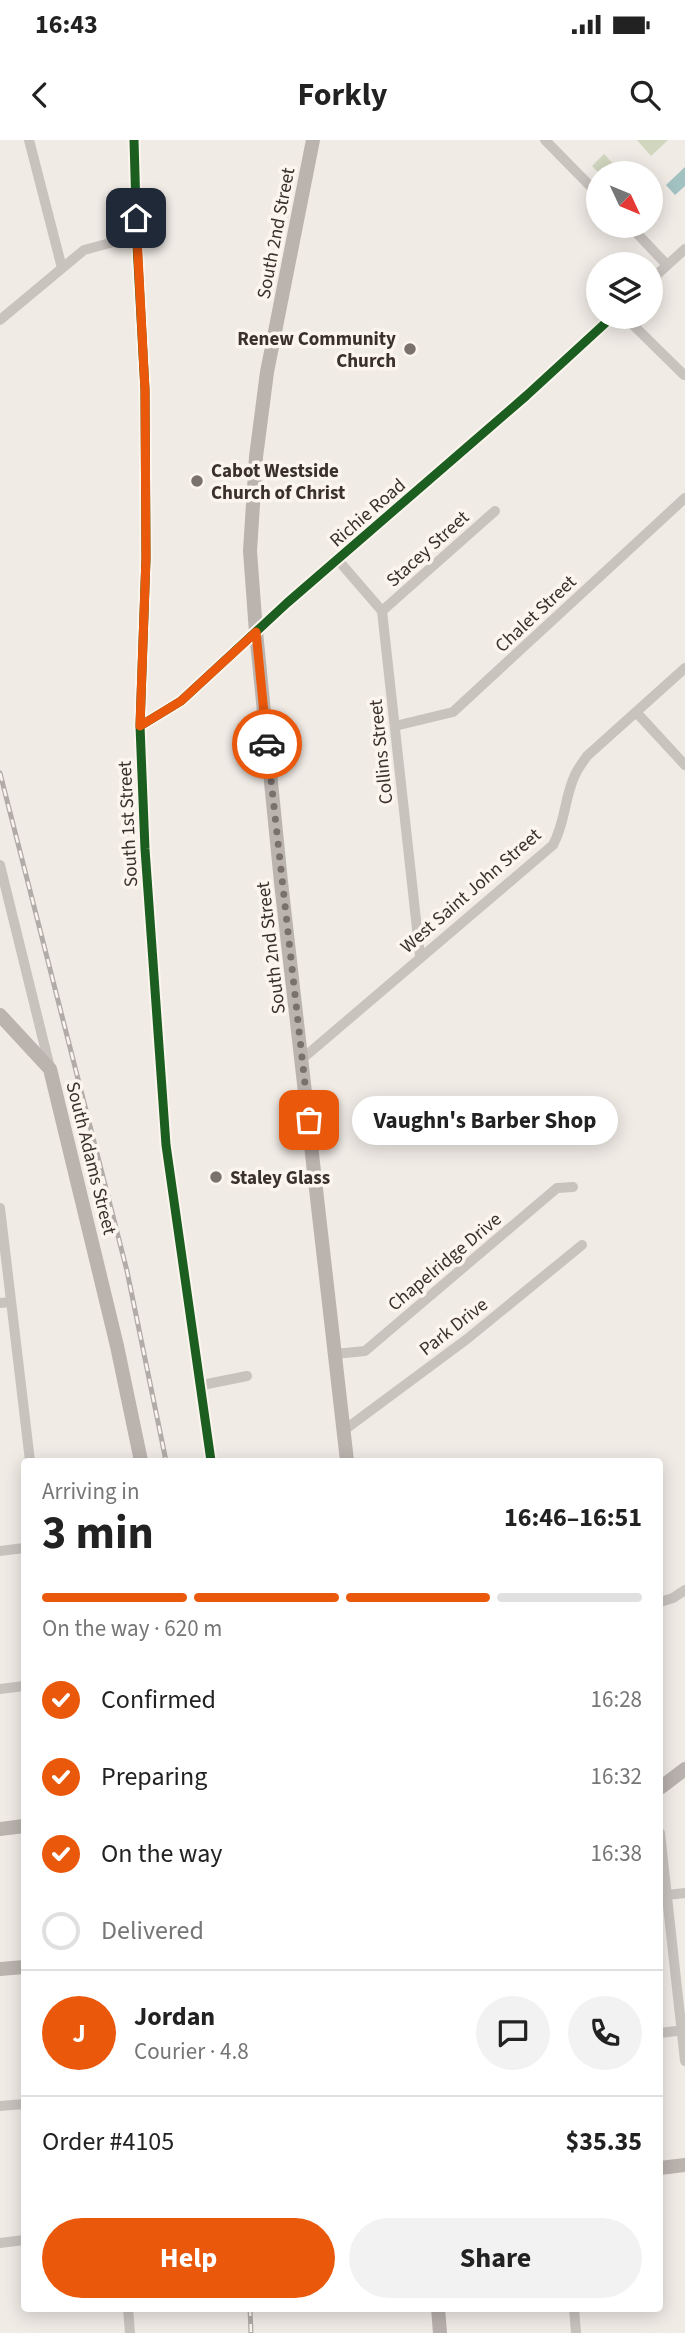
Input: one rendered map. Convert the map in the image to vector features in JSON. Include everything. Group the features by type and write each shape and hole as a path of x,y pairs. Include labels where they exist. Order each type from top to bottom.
{"main road":[{"name":"South 2nd Street","path":"313,140 269,360 261,414 250,551 281,882 346,1458"},
{"path":"0,1015 50,1069"},
{"name":"South Adams Street","path":"50,1069 106,1298 140,1458"},
{"path":"663,1786 685,1769"},
{"path":"0,1829 21,1826"},
{"path":"0,1969 21,1967"},
{"path":"663,2168 685,2165"},
{"path":"438,2312 440,2333"}],"street":[{"path":"29,140 62,268"},
{"name":"South 1st Street","path":"134,140 145,390 146,558 140,726 145,849 166,1146 211,1458"},
{"path":"545,140 586,182"},
{"path":"641,238 667,265"},
{"path":"0,320 84,250 114,242 137,244"},
{"path":"663,269 685,249"},
{"name":"Richie Road","path":"140,726 181,701 599,329"},
{"path":"637,329 684,375"},
{"name":"Chalet Street","path":"395,726 453,712 685,498"},
{"name":"Stacey Street","path":"382,611 495,511"},
{"path":"338,560 382,611"},
{"name":"Collins Street","path":"382,611 420,956"},
{"name":"West Saint John Street","path":"302,1059 553,845 560,831 575,772 587,756 685,668"},
{"path":"636,712 685,765"},
{"name":"South Adams Street","path":"0,865 50,1069"},
{"name":"Chapelridge Drive","path":"335,1354 365,1350 556,1188 573,1187"},
{"path":"0,1209 5,1303 30,1458"},
{"name":"Park Drive","path":"343,1431 467,1339 582,1245"},
{"path":"202,1385 247,1376"},
{"path":"0,1551 21,1548"},
{"path":"663,1601 685,1590"},
{"path":"0,1689 21,1686"},
{"path":"663,1860 685,2062"},
{"path":"667,1895 685,1893"},
{"path":"663,2033 683,2030"},
{"path":"0,2106 21,2104"},
{"path":"0,2243 21,2240"},
{"path":"128,2312 130,2333"},
{"path":"574,2312 576,2333"}],"green space":[{"path":"637,140 668,140 651,156"},
{"path":"604,154 611,161 597,161"}],"water":[{"path":"685,167 685,186 675,195 666,185"}],"railway":[{"path":"0,773 127,1271 165,1458"},
{"path":"250,2312 251,2333"}],"cycle path":[{"path":"134,140 145,390 146,558 140,726 145,849 166,1145 211,1458"},
{"path":"140,726 181,701 287,603 526,396 599,329"}],"way so far":[{"path":"267,744 309,1120"}],"place":[{"name":"Renew Community Church","path":"410,349"},
{"name":"Cabot Westside Church of Christ","path":"197,481"},
{"name":"Vaughn's Barber Shop","path":"309,1120"},
{"name":"Staley Glass","path":"216,1177"}],"route":[{"path":"136,218 145,390 146,558 140,726 181,701 256,632 267,744"}]}
